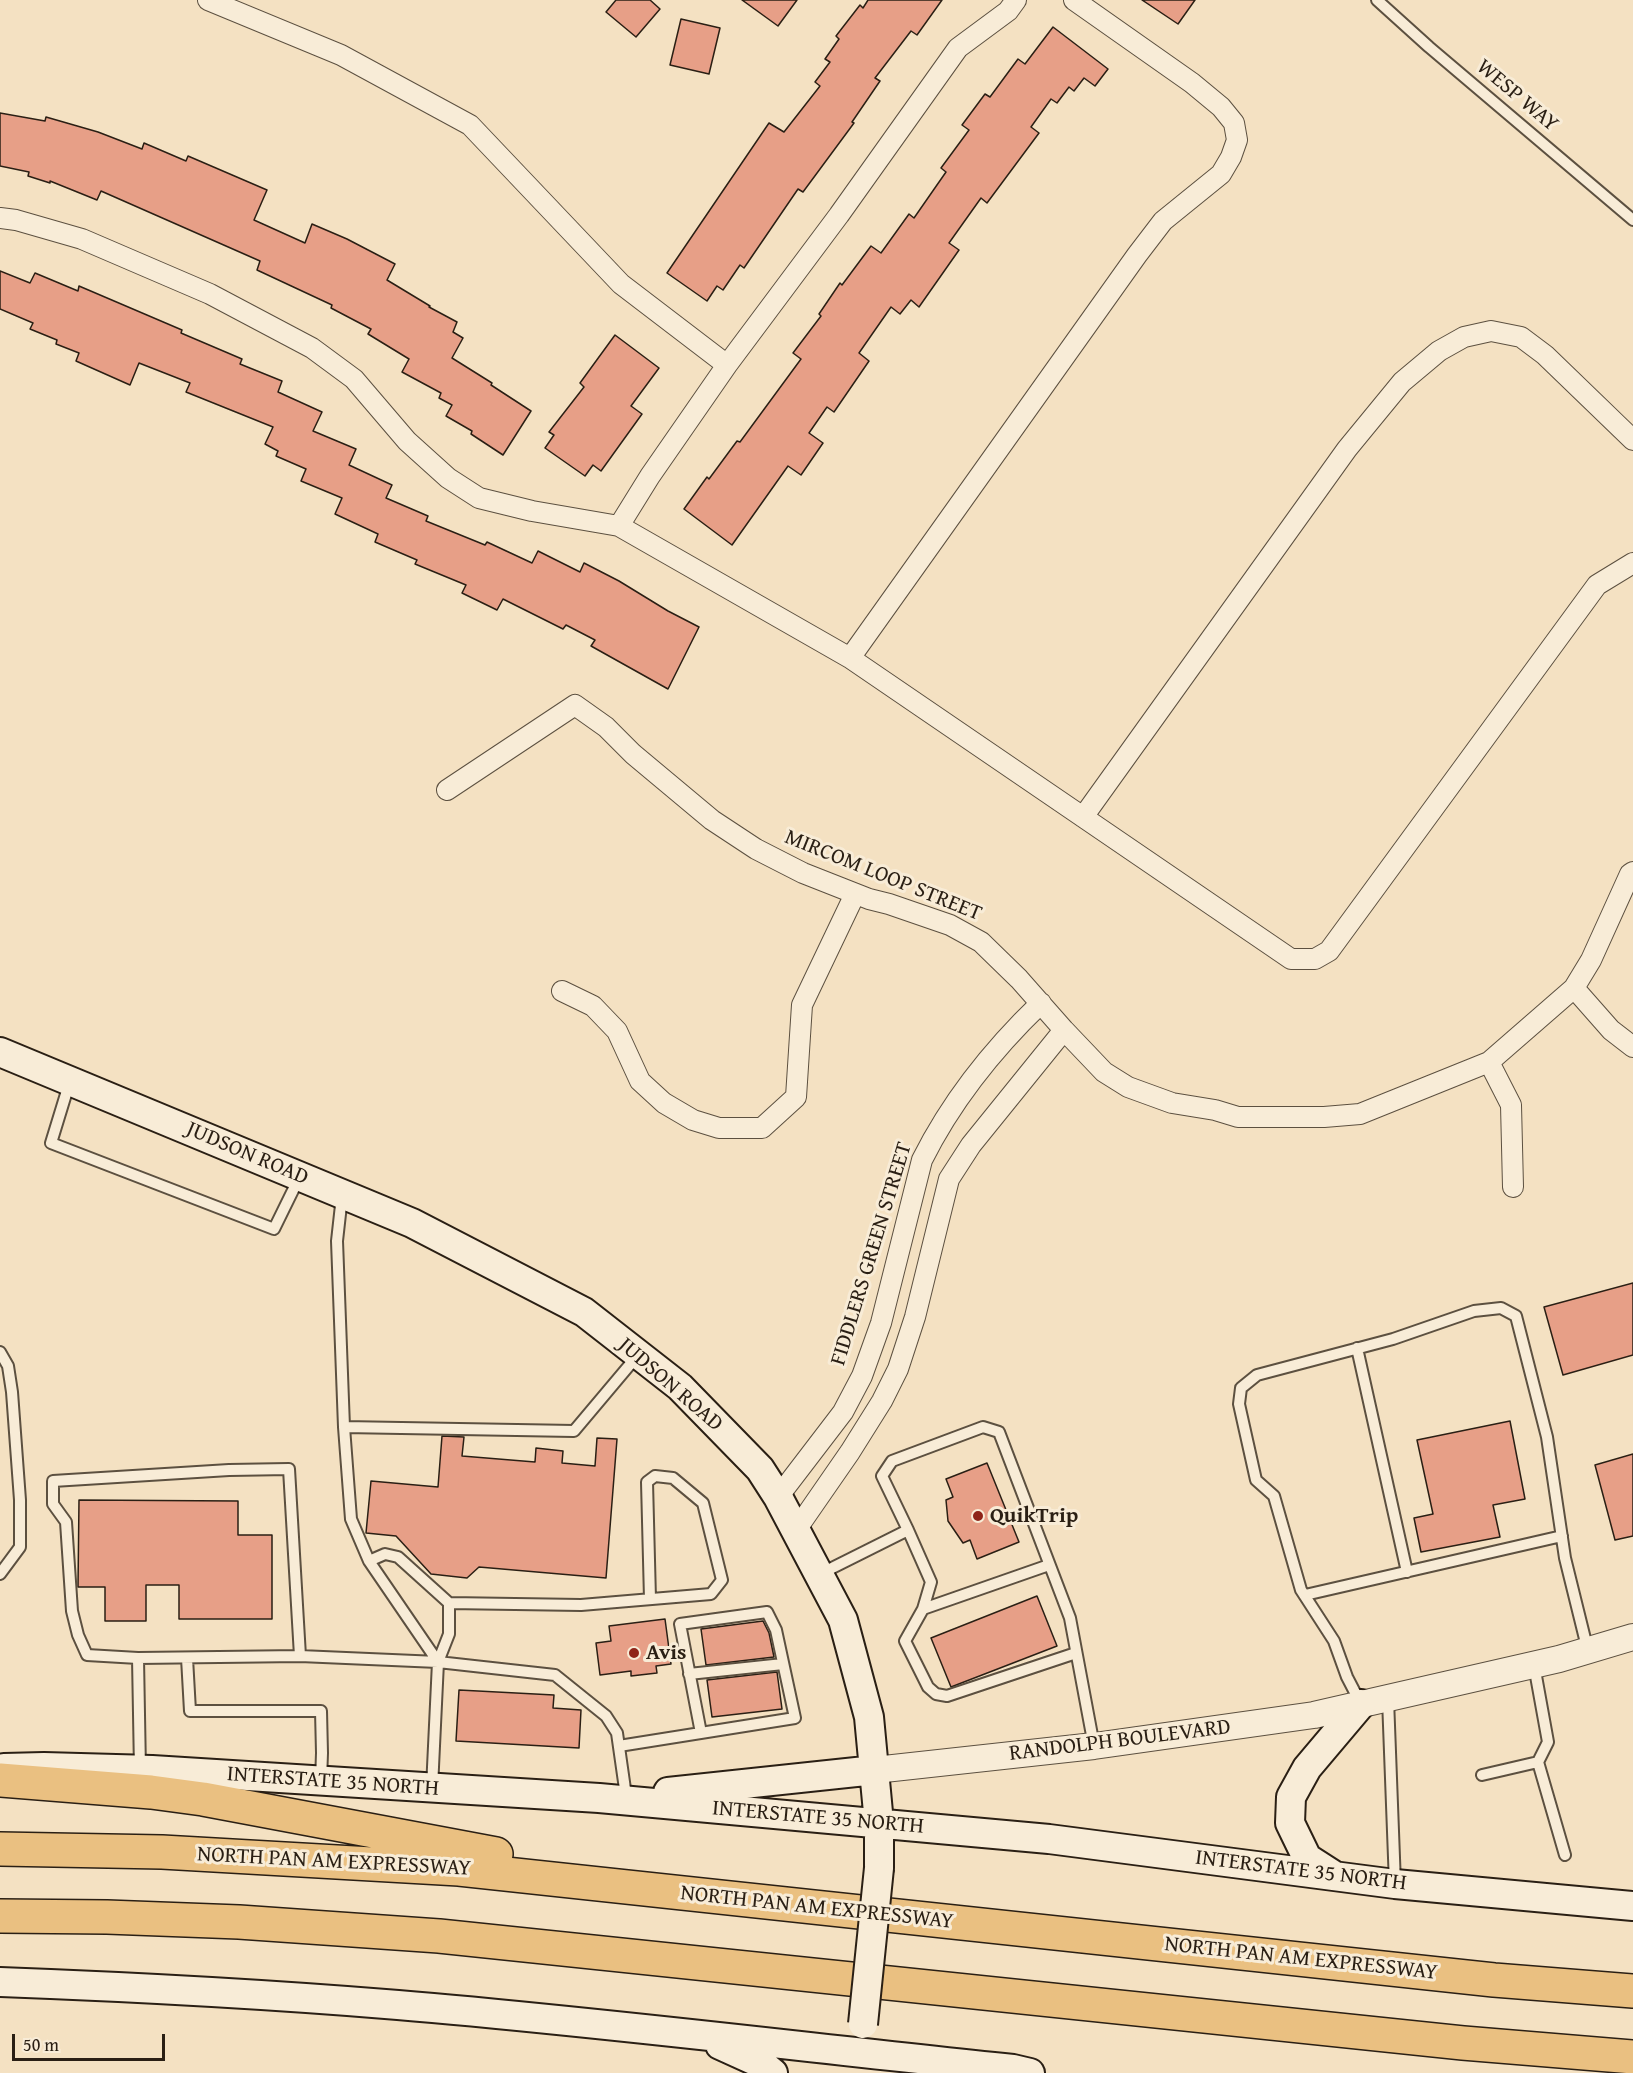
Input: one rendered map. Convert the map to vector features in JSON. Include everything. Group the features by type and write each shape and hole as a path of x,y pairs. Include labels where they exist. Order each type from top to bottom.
{"highway":[{"path":"0,1780 151,1792 203,1799 429,1840 707,1897"},
{"name":"NORTH PAN AM EXPRESSWAY","path":"0,1849 162,1852 459,1869 1494,1980 1633,1991"},
{"path":"0,1916 239,1922 438,1936 1451,2042 1633,2057"}],"main road":[{"name":"JUDSON ROAD","path":"0,1052 412,1223 584,1312 680,1387 760,1469 778,1497 843,1620 869,1717 879,1823 879,1868 859,2063"},
{"path":"1337,1877 1307,1858 1290,1823 1292,1797 1307,1768 1374,1701"},
{"name":"INTERSTATE 35 NORTH","path":"0,1768 140,1770 612,1797 1049,1839 1395,1884 1633,1906"},
{"name":"RANDOLPH BOULEVARD","path":"612,1797 875,1770"},
{"path":"0,1982 155,1988 398,2005 697,2034 859,2063 978,2065 1018,2072"},
{"path":"697,2034 762,2064 773,2073"},
{"path":"949,2073 978,2065"}],"street":[{"path":"208,0 341,55 470,125 621,284 727,365"},
{"path":"619,526 650,476 727,365 839,215 958,48 1008,11 1016,0"},
{"path":"850,658 1143,246 1163,221 1221,174 1231,157 1237,140 1234,123 1221,107 1143,47 1074,0"},
{"path":"0,218 16,220 82,239 210,294 312,348 354,379 407,441 448,478 479,498 532,511 619,526 850,658 1291,959 1315,959 1329,951 1597,585 1633,563"},
{"path":"1083,817 1347,449 1402,382 1439,351 1464,337 1491,331 1521,337 1545,355 1633,440"},
{"name":"MIRCOM LOOP STREET","path":"447,790 575,705 606,727 633,754 712,820 756,849 794,869 855,894 950,925 981,942 1104,1072 1128,1087 1172,1103 1215,1110 1238,1117 1324,1117 1360,1114 1489,1062 1574,988 1600,942 1615,904 1633,872"},
{"path":"562,991 593,1006 617,1031 640,1081 664,1103 693,1120 719,1128 762,1128 796,1097 802,1005 855,894"},
{"path":"1574,988 1611,1030 1633,1047"},
{"name":"FIDDLERS GREEN STREET","path":"778,1497 843,1412 862,1376 881,1323 922,1160 934,1136 956,1100 1008,1036 1041,1003"},
{"path":"796,1530 850,1452 882,1401 898,1369 915,1317 949,1179 971,1145 1064,1030"},
{"path":"1489,1062 1511,1105 1513,1187"},
{"name":"RANDOLPH BOULEVARD","path":"875,1770 1094,1746 1314,1715 1534,1665 1633,1637"}],"lane":[{"name":"WESP WAY","path":"1377,0 1633,220"},
{"path":"70,1081 51,1143 274,1229 300,1176"},
{"path":"343,1194 337,1241 344,1427 351,1519 369,1561 438,1662"},
{"path":"1395,1884 1374,1701 1347,1677 1334,1641 1301,1590 1274,1496 1256,1479 1239,1404 1241,1388 1257,1375 1393,1339 1474,1311 1501,1308 1516,1316 1547,1437 1565,1557 1588,1651"},
{"path":"1357,1348 1407,1572"},
{"path":"0,1352 8,1366 12,1392 20,1500 20,1547 0,1574"},
{"path":"344,1427 574,1431 638,1354"},
{"path":"1076,1653 947,1696 936,1694 928,1687 905,1641 923,1609 931,1582 882,1476 892,1461 983,1426 999,1432 1070,1618 1094,1746"},
{"path":"300,1656 289,1469 229,1470 53,1481 53,1504 66,1522 72,1611 78,1635 87,1654 138,1658 300,1656 438,1662 555,1675 606,1716 617,1733 619,1746 612,1797"},
{"path":"369,1561 384,1554 398,1557 449,1603 581,1605 711,1594 722,1580 703,1503 673,1478 655,1476 647,1482 650,1599"},
{"path":"820,1574 908,1530"},
{"path":"1305,1595 1562,1536"},
{"path":"923,1609 1049,1565"},
{"path":"432,1788 438,1662 449,1635 449,1603"},
{"path":"619,1746 701,1733 795,1718 776,1630 767,1612 680,1624 701,1733"},
{"path":"138,1658 140,1770"},
{"path":"188,1658 190,1711 321,1711 321,1781"},
{"path":"689,1674 783,1664"},
{"path":"1534,1665 1548,1742 1538,1762 1565,1855"},
{"path":"1482,1775 1538,1762"}],"building":[{"path":"616,0 650,0 660,9 636,37 606,12"},
{"path":"742,0 797,0 778,26"},
{"path":"868,0 942,0 917,35 911,31 875,78 880,81 852,122 854,123 803,192 798,189 744,268 740,265 723,290 717,286 707,301 667,273 769,123 784,132 820,86 815,82 830,62 825,59 839,39 836,36 860,5 863,8"},
{"path":"1142,0 1195,0 1178,24"},
{"path":"681,19 720,28 709,74 670,65"},
{"path":"1053,27 1108,69 1095,86 1084,78 1074,91 1069,87 1057,103 1051,99 1031,127 1039,133 987,203 981,198 949,243 959,250 919,307 911,300 900,314 891,307 859,353 869,361 834,412 827,407 809,433 823,443 801,475 788,466 732,545 684,509 737,441 740,442 801,359 793,353 821,316 819,314 840,283 842,285 871,246 881,253 909,214 914,218 946,172 941,168 969,130 962,125 985,94 990,97 1018,59 1025,64"},
{"path":"0,113 45,121 46,117 98,132 142,149 144,143 186,161 188,156 267,190 254,220 305,243 312,224 395,264 387,280 457,322 453,332 463,338 452,358 531,411 503,455 471,434 472,431 446,416 452,405 439,398 441,393 402,372 409,359 368,334 371,329 331,308 332,305 257,270 260,261 101,191 97,200 50,181 50,183 28,176 29,172 0,166"},
{"path":"0,271 30,283 35,273 78,291 79,286 182,330 181,333 242,359 240,364 282,381 278,392 322,412 313,431 356,449 349,465 392,485 386,498 428,516 426,521 485,545 487,542 532,563 538,551 580,572 584,563 699,627 668,689 591,646 595,640 566,625 563,629 503,599 497,610 462,593 466,585 415,564 417,560 375,542 378,534 335,514 342,498 301,481 306,469 276,456 278,451 265,444 273,427 186,392 190,383 139,363 130,385 76,361 79,353 56,344 57,340 30,329 33,323 0,309"},
{"path":"615,335 659,368 631,406 642,414 601,471 593,465 585,476 545,448 554,435 549,432 584,387 580,383"},
{"path":"1633,1283 1633,1355 1563,1375 1544,1307"},
{"path":"1510,1421 1525,1499 1493,1505 1500,1537 1421,1552 1414,1518 1433,1514 1417,1440"},
{"path":"442,1436 464,1437 462,1456 535,1462 536,1448 563,1451 562,1463 595,1466 597,1438 617,1439 606,1578 479,1567 467,1578 431,1574 396,1536 366,1533 371,1481 438,1487"},
{"path":"1633,1454 1633,1536 1615,1540 1595,1465"},
{"name":"QuikTrip","path":"987,1463 1019,1542 977,1559 970,1540 963,1543 948,1521 946,1500 953,1497 946,1479"},
{"path":"79,1500 238,1501 238,1535 272,1535 272,1619 179,1619 179,1585 146,1585 146,1621 105,1621 105,1587 78,1587"},
{"name":"QuikTrip","path":"1037,1596 1057,1646 951,1687 931,1638"},
{"name":"Avis","path":"665,1619 671,1664 656,1666 657,1673 631,1676 631,1671 600,1675 596,1643 611,1641 609,1626"},
{"path":"763,1621 769,1633 774,1657 706,1665 701,1629"},
{"path":"777,1672 782,1709 712,1717 707,1680"},
{"path":"459,1690 554,1695 553,1708 581,1710 579,1748 456,1741"}],"place":[{"name":"QuikTrip","path":"978,1516"},
{"name":"Avis","path":"634,1653"}]}
